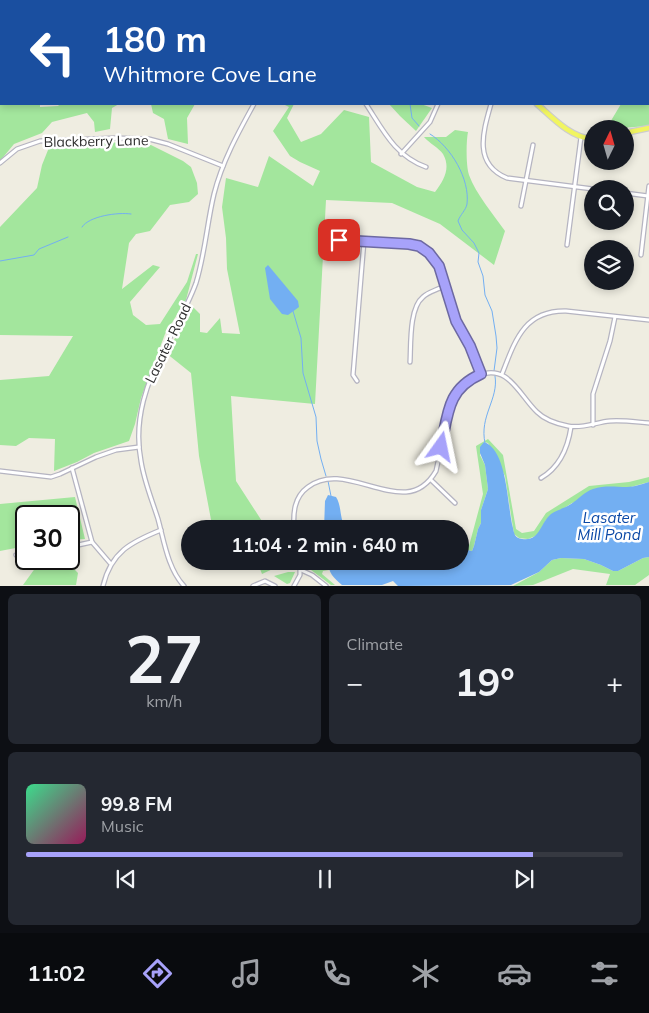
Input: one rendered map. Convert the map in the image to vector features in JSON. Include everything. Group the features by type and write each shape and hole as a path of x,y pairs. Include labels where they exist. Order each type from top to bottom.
{"main road":[{"path":"537,105 560,124 584,138"},
{"path":"634,131 649,128"}],"street":[{"name":"Lasater Road","path":"184,586 173,569 143,473 139,447 140,417 146,389 195,284 202,258 214,192 223,166 233,142 253,105"},
{"path":"367,105 395,148 408,160 426,167"},
{"path":"401,154 430,122 438,105"},
{"path":"491,105 482,144 486,160 492,168 501,175 526,181 584,188"},
{"path":"567,245 581,137"},
{"name":"Blackberry Lane","path":"0,163 17,149 40,141 116,138 149,139 168,144 223,166"},
{"path":"521,206 533,145"},
{"path":"641,255 649,186"},
{"path":"634,194 648,196"},
{"path":"339,240 409,244 424,249 437,262 456,321 470,346 481,374"},
{"path":"357,381 353,375 364,241"},
{"path":"410,362 414,311 424,296 444,286"},
{"path":"502,374 519,334 539,316 554,311 649,320"},
{"path":"593,425 592,406 594,388 608,351 615,317"},
{"path":"294,520 294,510 298,499 307,488 319,481 340,479 400,492 418,489 431,480 436,471 453,397 468,380 481,374 502,374 516,386 542,416 570,427 610,421 649,423"},
{"path":"541,478 552,470 561,458 567,446 570,427"},
{"path":"0,471 51,477 116,450 139,447"},
{"path":"72,468 92,542 110,563"},
{"path":"431,480 455,503"},
{"path":"103,586 110,563 139,539 161,530"},
{"path":"80,545 92,542"},
{"path":"294,586 300,570 312,575 326,586"},
{"path":"253,586 265,581 275,586"}],"green space":[{"path":"0,105 40,105 40,107 59,105 117,105 112,108 110,129 95,132 94,122 87,113 52,122 42,133 14,144 0,161"},
{"path":"151,105 194,105 187,118 188,144 168,139 164,119 153,113"},
{"path":"285,105 294,105 287,118 301,142 321,134 344,110 369,117 371,162 417,187 435,192 444,178 446,169 445,159 443,154 424,137 446,137 455,130 468,132 467,166 469,175 480,197 505,231 494,265 440,224 392,203 326,200 315,404 231,396 236,481 261,520 211,520 199,456 191,373 166,353 193,307 200,314 200,332 207,333 220,318 222,333 240,334 227,269 222,207 226,178 258,187 269,156 313,186 320,171 290,156 273,131 289,107"},
{"path":"390,105 424,105 432,108 416,131"},
{"path":"620,105 649,105 649,126 634,127 634,120 611,120"},
{"path":"129,142 151,145 191,167 197,183 198,194 189,202 170,205 150,231 136,234 129,243 122,289 153,265 160,267 130,302 133,315 146,325 160,324 187,282 196,254 198,254 186,300 165,334 141,398 129,441 94,453 54,471 55,439 29,438 16,446 0,445 0,380 49,376 73,336 0,335 0,227 37,188 42,165 50,145"},
{"path":"488,439 503,455 516,529 522,533 534,531 546,513 589,486 629,482 649,477 649,482 572,503 546,520 538,535 528,539 519,538 514,534 505,476 488,443 484,442 480,455 485,465 488,489 481,510 481,523 474,546 472,551 469,550 483,494 476,446"},
{"path":"75,497 77,505 15,505 15,548 0,551 0,504"},
{"path":"80,518 85,539 80,539"},
{"path":"649,557 649,575 635,585 606,585 610,574 573,569 533,585 513,586 539,572 552,560 561,558 584,559 613,571 618,571 643,558"},
{"path":"34,570 75,570 78,573 76,585 23,585"},
{"path":"260,570 270,570 262,574"},
{"path":"311,570 329,570 323,571 322,574 335,585 331,585"},
{"path":"295,572 290,583 287,584 274,576"}],"water":[{"path":"268,265 298,301 299,307 288,315 282,314 270,299 265,268"},
{"name":"Lasater Mill Pond","path":"484,442 492,447 498,456 505,480 514,532 516,537 520,538 533,538 551,514 571,504 590,490 606,487 627,487 649,482 649,557 643,558 618,571 613,571 584,559 561,558 552,560 539,572 511,585 398,586 393,581 382,585 342,585 334,577 329,570 469,570 469,550 472,551 474,546 481,523 481,510 488,489 485,465 480,453 480,447"},
{"path":"328,495 336,497 342,520 324,520 325,501"}],"waterway":[{"path":"410,105 412,118 419,126"},
{"path":"430,134 452,155 458,164 465,184 467,204 458,221 462,230 474,243 479,253 478,262 483,276 485,295 492,311 496,336 497,348 494,371"},
{"path":"82,227 91,220 104,216 131,214"},
{"path":"0,261 34,255 39,249 68,237"},
{"path":"293,311 301,338 303,373 316,417 317,441 326,476"},
{"path":"485,443 485,424 494,392 495,376"},
{"path":"328,481 331,496"}],"route":[{"path":"339,240 415,245 429,253 439,266 450,306 456,321 466,337 481,374 468,380 456,392 451,402 441,447"}]}
